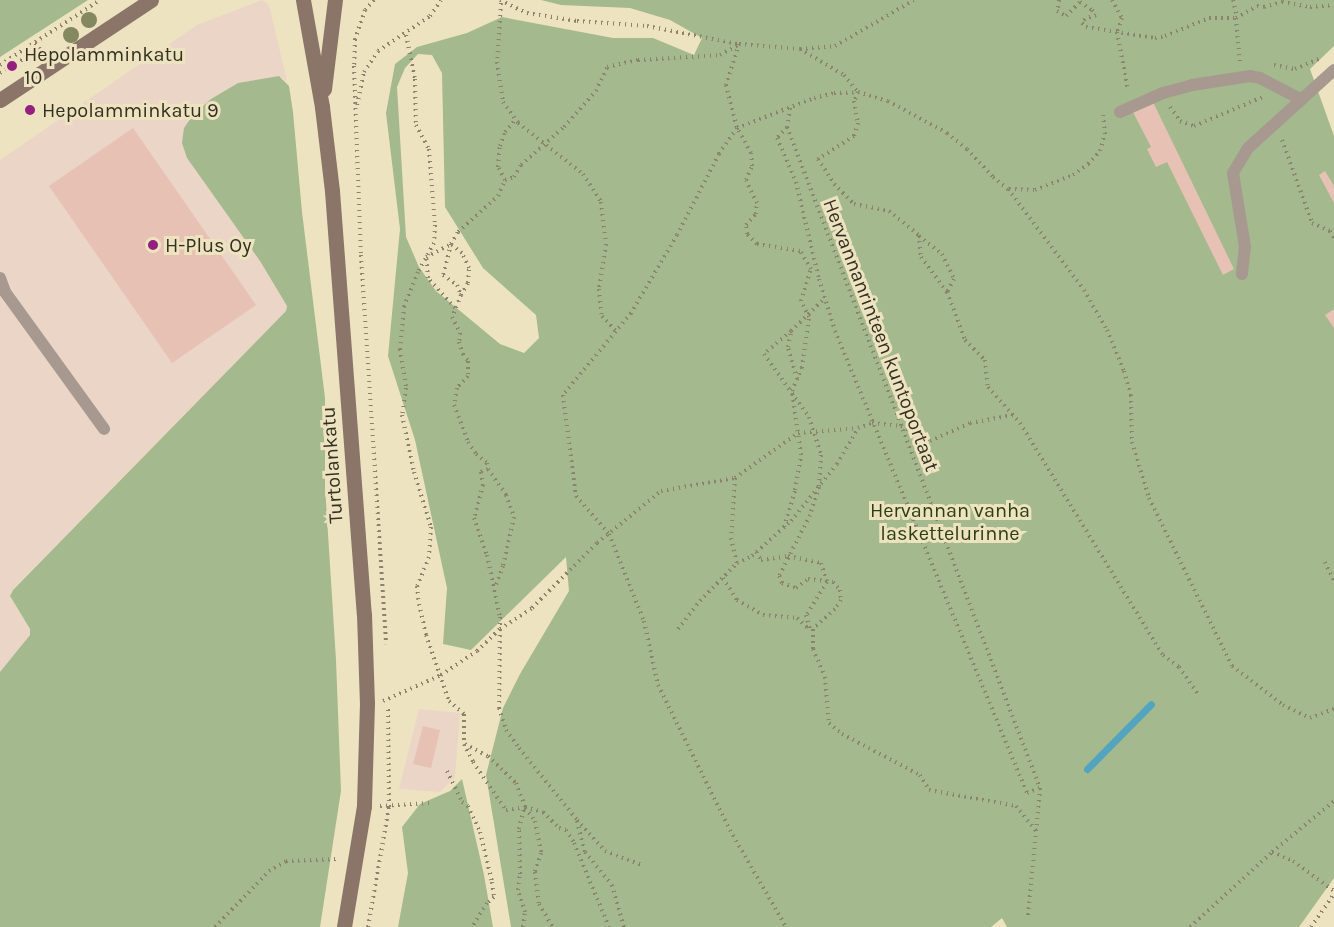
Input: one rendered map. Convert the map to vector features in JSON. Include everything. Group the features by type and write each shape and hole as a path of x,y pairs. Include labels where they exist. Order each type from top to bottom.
{"main road":[{"path":"0,100 151,0"},
{"name":"Turtolankatu","path":"303,0 322,107 332,191 361,567 367,703 364,806 358,858 344,927"},
{"path":"322,107 335,0"}],"lane":[{"path":"1242,274 1245,248 1233,173 1248,148 1334,70"},
{"path":"1120,112 1162,93 1192,85 1250,76 1277,86 1302,100"},
{"path":"0,278 5,292 104,429"}],"path":[{"path":"0,65 100,0"},
{"path":"355,114 364,72 388,42 406,35 430,16 441,0"},
{"path":"616,331 602,316 598,289 606,244 600,202 583,174 515,120 503,102 498,78 501,1 527,13 577,21 647,26 739,44 800,49 836,46 914,0"},
{"path":"1059,0 1057,11 1066,16 1080,2 1096,15 1085,19 1082,23 1086,27 1155,38 1209,18 1237,18 1257,6 1264,7 1282,2 1310,7 1334,5"},
{"path":"1112,0 1122,18 1117,32 1130,100"},
{"path":"1233,0 1237,18 1240,62"},
{"path":"406,35 415,79 416,124 429,149 435,225 434,243 404,306 400,349 406,388 402,415 414,472 431,527 429,557 417,586 426,635 449,701 464,714 464,744 482,778 506,810 525,807 543,812 559,828 566,830 574,843 609,927"},
{"path":"0,73 40,49 35,43"},
{"path":"739,44 726,86 737,128 751,153 752,166 746,180 757,203 756,214 746,225 747,234 757,244 800,251 811,269 801,301 808,317 802,368 792,391 801,455 795,490 784,527"},
{"path":"461,295 457,285 443,275 451,244 458,232 498,196 505,180 514,177 521,165 545,144 596,91 607,67 638,60 720,55 739,44"},
{"path":"800,49 844,75 858,92"},
{"path":"1162,93 1180,121 1194,126 1269,96 1277,86"},
{"path":"858,92 854,101 858,123 854,136 818,159 834,184 854,204 889,212 942,254 954,279 947,292"},
{"path":"786,927 730,830 658,685 644,621 609,534 576,496 563,395 631,313 677,235 719,154 737,128 760,117 834,93 858,92 888,101 947,133 1008,189 1084,290 1107,330 1131,395 1132,442 1149,498 1232,666 1283,705 1310,718 1334,709"},
{"path":"790,108 787,127 777,138 796,182 824,299 872,423 1027,793 1040,789 1028,918"},
{"path":"505,180 498,167 500,146 505,132 515,120"},
{"path":"1008,189 1035,190 1073,175 1100,151 1105,134 1103,122"},
{"name":"Hervannanrinteen kuntoportaat","path":"787,127 1040,789"},
{"path":"1287,153 1312,223 1330,231 1334,238"},
{"path":"919,235 921,257 947,292 965,340 985,360 988,387 1013,415 1163,655 1179,667 1199,696"},
{"path":"426,257 451,244"},
{"path":"451,244 462,254 469,268 468,283 452,317 460,333 461,348 468,361 468,376 457,388 454,405 468,442 476,454 487,463 488,469 506,495 514,517 503,566 495,589"},
{"path":"426,257 428,278 455,308"},
{"path":"812,631 841,600 840,590 833,582 808,579 796,588 782,583 779,576 810,515 819,487 821,455 809,417 764,354 808,317 824,299"},
{"path":"791,332 788,346 797,380"},
{"path":"367,703 387,700 441,675 477,651 500,629 532,608 609,534 661,491 735,478 798,433 858,428 872,423 901,426 930,441 970,423 1013,415"},
{"path":"678,629 700,601 737,563 756,552 784,527 819,487 858,428"},
{"path":"488,469 481,472 483,485 474,518 495,589 500,629 499,708 506,730 577,820 605,851 641,865"},
{"path":"735,478 731,538 737,563"},
{"path":"756,552 761,560 788,556 821,563 827,582 806,615 812,631 813,649 825,677 830,723 920,776 929,790 1016,806 1036,831"},
{"path":"1325,562 1334,581"},
{"path":"723,578 737,600 763,615 797,618 812,631"},
{"path":"464,744 488,756 516,783 525,807 535,821 541,853 536,872 539,904 553,927"},
{"path":"447,771 462,802 468,806 480,832 492,882 494,897 487,903 472,927"},
{"path":"1190,927 1272,852 1334,801"},
{"path":"364,806 429,803"},
{"path":"523,927 525,912 518,890 519,829 525,807"},
{"path":"577,820 585,852 612,885 624,927"},
{"path":"1272,852 1293,861 1334,892 1311,927"},
{"path":"215,927 269,871 286,861 358,858"}],"shaded area":[{"path":"262,0 269,5 287,81 279,76 238,83 211,99 192,115 182,143 187,158 260,261 287,306 286,311 13,589 10,597 30,629 30,635 0,672 0,160 197,25"},
{"path":"419,709 460,713 455,777 440,792 399,789"}],"green space":[{"path":"0,0 88,0 0,57"},
{"name":"Hervannan vanha laskettelurinne","path":"541,0 1334,0 1334,46 1310,69 1334,136 1334,878 1299,927 1007,927 1002,918 991,927 511,927 486,775 503,708 520,674 569,591 566,557 471,650 443,644 447,588 415,440 388,356 400,229 386,113 395,64 417,47 467,33 502,17 613,38 653,38 694,55 702,38 670,20 630,8 561,5","holes":["418,54 432,55 442,73 445,207 483,268 536,315 539,338 524,353 500,344 436,291 419,267 406,237 397,87 405,68"]},
{"path":"279,76 289,86 293,112 302,212 325,398 325,486 336,660 341,791 320,927 0,927 0,672 30,635 30,629 10,596 13,590 286,311 287,306 260,261 187,158 182,143 184,128 193,115 211,99 238,83"},
{"path":"462,779 484,875 493,927 398,927 408,873 402,827 420,804 450,791"}],"building":[{"path":"1153,102 1234,269 1223,275 1167,162 1156,167 1147,149 1151,147 1133,112"},
{"name":"H-Plus Oy","path":"133,128 256,305 172,363 49,186"},
{"path":"1325,171 1334,186 1334,203 1319,175"},
{"path":"1334,309 1334,328 1325,315"},
{"path":"423,726 440,730 431,768 413,764"}],"waterway":[{"path":"1087,769 1151,704"}],"place":[{"name":"Hepolamminkatu 10","path":"12,66"},
{"name":"Hepolamminkatu 9","path":"30,110"},
{"name":"H-Plus Oy","path":"153,245"}]}
